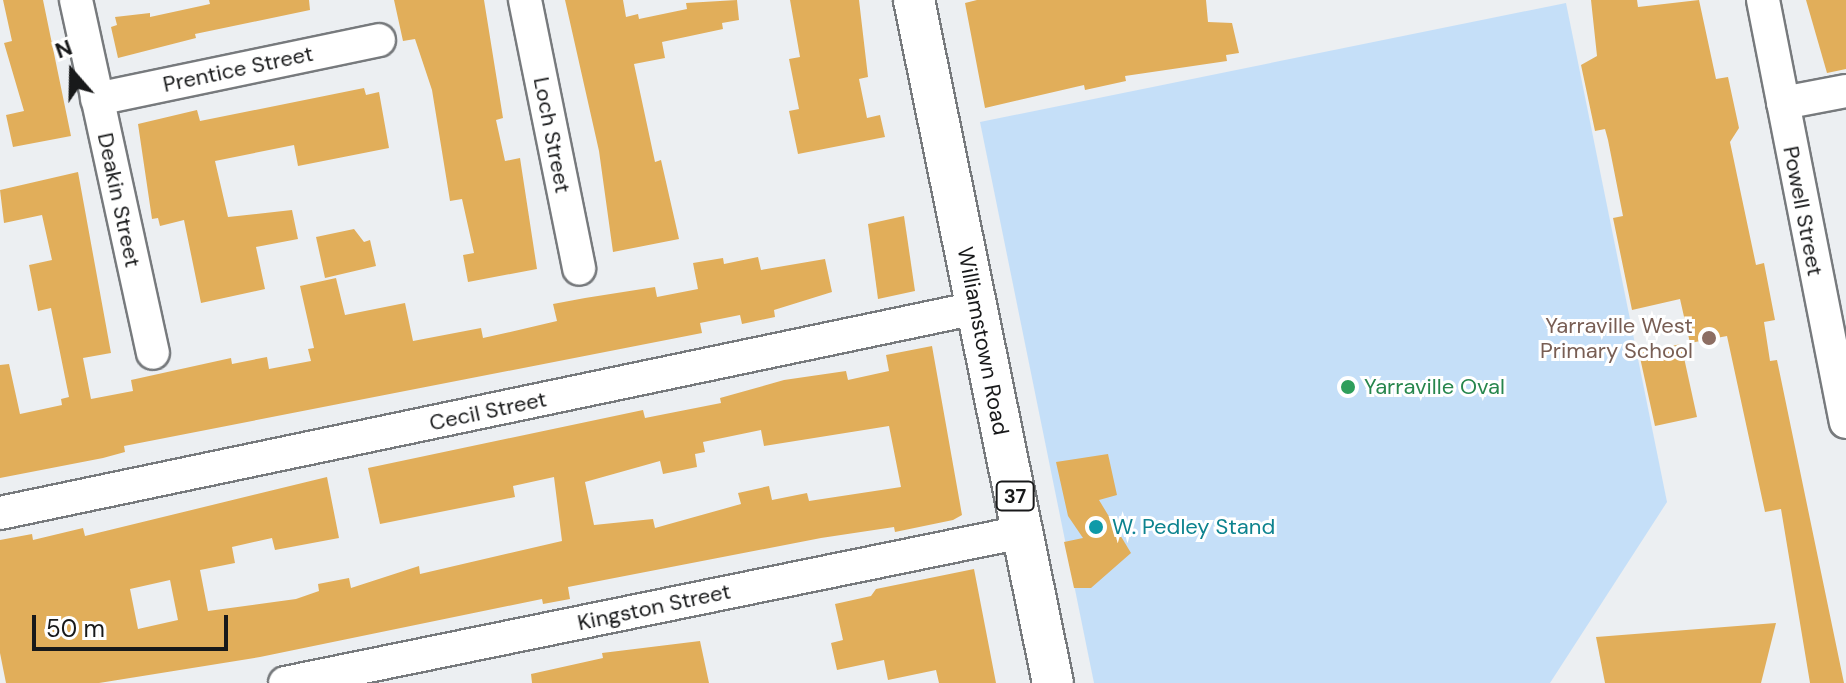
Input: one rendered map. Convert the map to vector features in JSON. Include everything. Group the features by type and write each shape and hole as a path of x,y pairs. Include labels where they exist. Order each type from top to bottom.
{"main road":[{"name":"Williamstown Road","path":"914,0 1053,683"}],"street":[{"name":"Deakin Street","path":"76,0 153,353"},
{"name":"Loch Street","path":"525,0 579,269"},
{"name":"Powell Street","path":"1763,0 1846,422"},
{"name":"Prentice Street","path":"97,99 379,40"},
{"path":"1783,103 1846,91"},
{"name":"Cecil Street","path":"0,513 976,308"},
{"name":"Kingston Street","path":"285,683 1022,532"}],"shaded area":[{"name":"Yarraville Oval","path":"1566,3 1667,502 1550,683 1094,683 980,122"}],"building":[{"path":"3,0 43,0 71,136 13,147 6,115 24,111 4,43 12,41"},
{"path":"209,0 309,0 310,10 195,34 196,38 118,58 111,27 117,25 115,17 150,13 150,17 210,4"},
{"path":"394,0 484,0 503,118 496,120 505,161 520,158 537,269 468,282 463,255 474,253 462,199 450,201 432,90 415,39 403,41"},
{"path":"565,0 623,0 626,17 638,14 639,19 687,9 686,3 737,0 739,20 722,23 723,29 662,42 665,58 634,64 655,162 661,160 679,239 613,252 599,151"},
{"path":"790,0 859,0 868,77 859,79 867,118 880,115 885,137 798,154 789,111 799,109 789,59 800,57"},
{"path":"977,0 1206,0 1208,22 1232,23 1239,53 1226,55 1227,61 1125,76 1126,81 1085,90 1084,85 985,108 965,3"},
{"path":"1591,0 1637,0 1638,7 1699,0 1716,79 1728,77 1739,128 1730,142 1756,265 1764,263 1775,320 1764,322 1770,361 1777,360 1844,683 1810,683 1781,509 1765,512 1727,336 1690,343 1680,299 1632,310 1613,218 1623,216 1608,140 1605,129 1595,131 1581,65 1597,56"},
{"path":"1806,0 1846,0 1846,69 1827,73"},
{"path":"364,88 366,95 379,92 389,148 298,166 294,145 215,161 228,217 292,210 298,239 256,247 265,289 201,303 184,220 160,226 158,218 152,219 138,124 197,110 200,121"},
{"path":"78,172 111,353 83,358 91,399 133,391 131,380 231,358 232,364 267,357 269,369 311,361 308,349 314,348 300,286 336,278 345,315 405,303 413,341 481,328 483,338 557,321 553,304 585,298 655,287 657,297 698,289 693,263 723,258 724,264 758,257 761,270 825,259 832,292 774,310 775,317 742,324 740,315 700,323 702,333 124,446 125,452 103,458 0,478 0,365 9,364 20,414 62,405 61,399 69,397 51,308 38,311 29,265 52,260 42,215 4,223 0,190"},
{"path":"904,216 915,291 878,299 868,224"},
{"path":"354,229 364,242 370,240 376,266 325,278 316,237"},
{"path":"1681,344 1697,417 1655,426 1639,353"},
{"path":"932,346 962,515 953,520 895,532 894,527 821,538 568,587 570,599 543,604 542,599 260,657 99,683 6,683 0,653 0,540 32,534 33,540 83,528 85,536 327,477 339,538 275,550 272,538 232,547 235,563 200,570 208,611 296,599 319,591 318,584 349,578 351,588 419,566 420,574 562,541 554,477 513,486 515,497 380,524 368,468 643,410 645,418 721,403 720,398 784,380 846,371 848,380 889,371 886,355","holes":["889,426 901,487 809,501 807,493 772,500 769,486 738,493 741,504 655,528 653,519 594,525 585,482 660,461 663,474 697,467 695,454 705,452 703,442 761,430 764,446","170,580 178,620 138,629 130,589"]},
{"name":"W. Pedley Stand","path":"1108,454 1117,495 1099,500 1131,553 1091,588 1074,588 1064,542 1083,538 1068,516 1056,462"},
{"path":"974,569 996,683 939,683 936,670 888,680 884,660 837,670 831,643 843,640 835,604 871,596 876,589"},
{"path":"1776,623 1761,683 1605,683 1596,637"},
{"path":"700,641 709,683 532,683 531,674 603,658 602,653"}],"place":[{"name":"Yarraville West Primary School","path":"1709,338"},
{"name":"Yarraville Oval","path":"1348,387"},
{"name":"W. Pedley Stand","path":"1096,527"}]}
